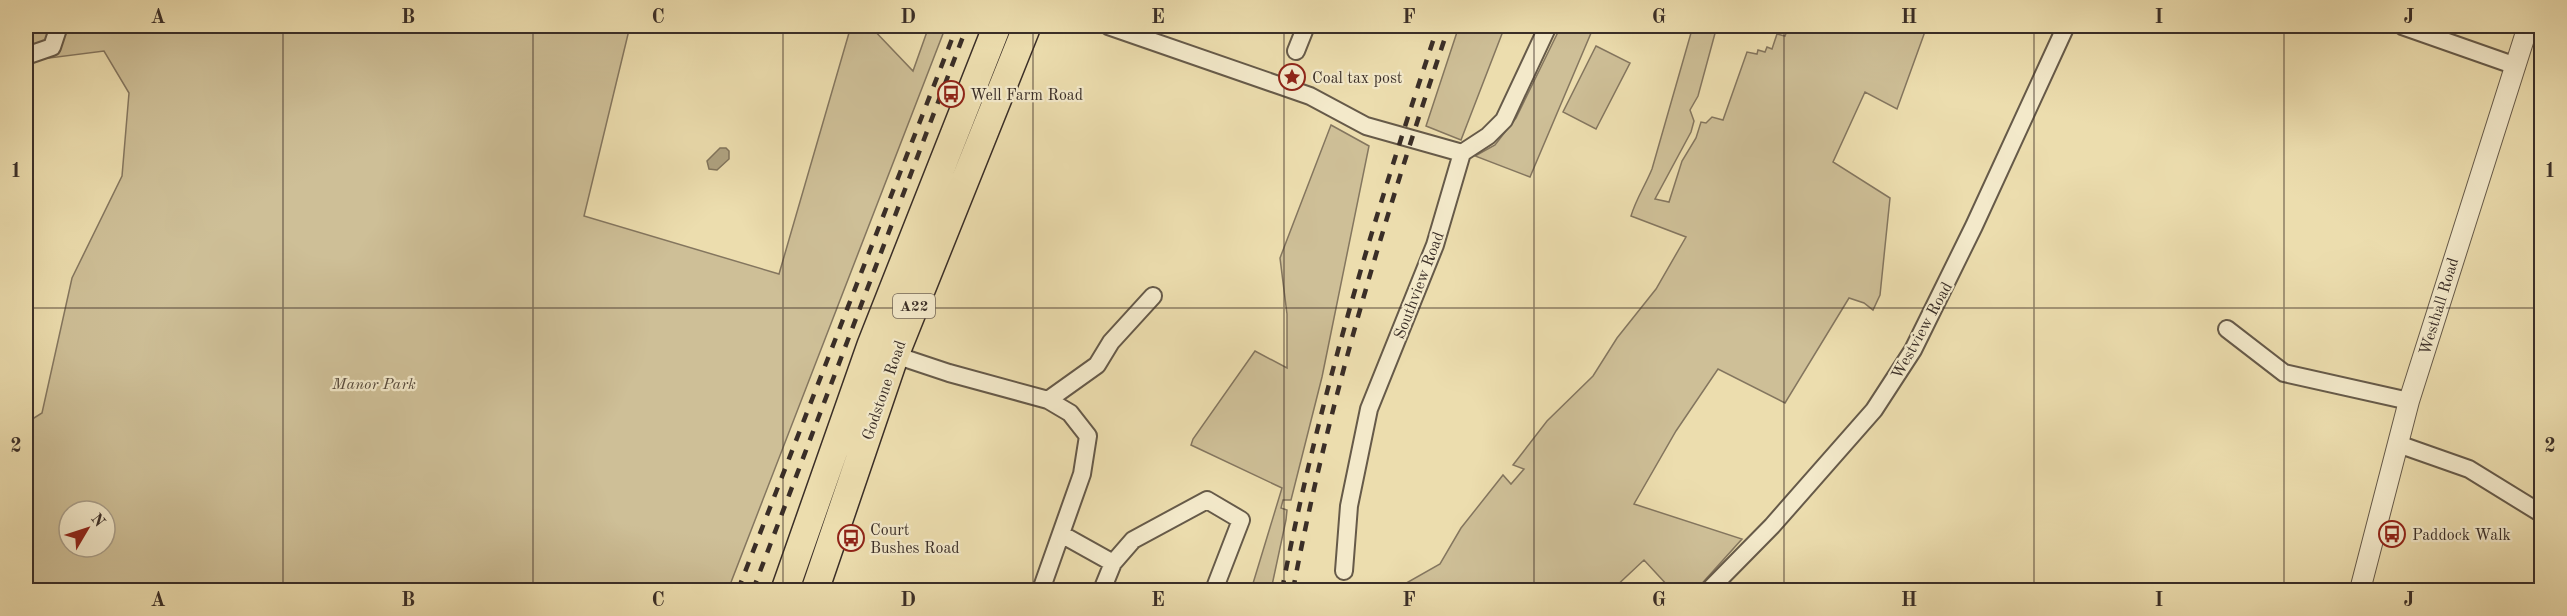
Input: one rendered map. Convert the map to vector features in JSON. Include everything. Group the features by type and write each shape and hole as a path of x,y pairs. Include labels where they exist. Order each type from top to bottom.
{"highway":[{"name":"Godstone Road","path":"785,591 871,345 997,26"},
{"name":"Godstone Road","path":"815,591 895,355 1027,26"}],"street":[{"path":"26,56 52,47 59,26"},
{"path":"1108,26 1310,96 1366,126 1462,153 1488,136 1504,120 1548,26"},
{"path":"1296,51 1306,26"},
{"name":"Westview Road","path":"1709,591 1772,526 1874,410 1914,350 2066,26"},
{"path":"2402,26 2516,66"},
{"name":"Westhall Road","path":"2360,591 2409,401 2468,207 2528,26"},
{"name":"Southview Road","path":"1344,571 1349,506 1369,409 1435,245 1462,153"},
{"path":"1048,400 1097,365 1111,342 1153,296"},
{"path":"2227,329 2284,373 2409,401"},
{"path":"895,355 949,373 1048,400 1070,413 1088,436 1082,474 1041,591"},
{"path":"2398,444 2469,469 2541,514"},
{"path":"1102,591 1113,563 1133,540 1190,507 1207,500 1240,520 1214,591"},
{"path":"1061,534 1113,563"}],"green space":[{"name":"Manor Park","path":"26,26 630,26 584,216 779,274 851,26 870,26 913,71 929,26 946,26 728,590 26,590 26,423 42,413 72,278 122,176 129,93 104,51 26,61"},
{"path":"1459,26 1505,26 1461,140 1426,126"},
{"path":"1561,26 1594,26 1530,177 1475,156 1495,145 1516,118"},
{"path":"1693,26 1717,26 1698,96 1690,110 1694,121 1691,132 1655,199 1669,202 1682,161 1696,138 1701,122 1706,123 1712,117 1723,120 1747,52 1757,54 1758,50 1765,52 1767,47 1772,49 1777,34 1785,36 1788,28 1783,26 1927,26 1897,109 1865,92 1833,162 1890,198 1880,295 1873,310 1864,303 1849,298 1785,403 1718,369 1676,431 1634,504 1742,539 1696,590 1663,590 1668,586 1644,560 1612,590 1394,590 1440,564 1461,528 1503,475 1511,484 1524,469 1513,465 1547,421 1593,376 1617,338 1656,289 1686,237 1631,216 1652,169"},
{"path":"1596,46 1630,63 1596,129 1563,112"},
{"path":"1331,125 1369,146 1322,377 1291,500 1283,500 1281,508 1287,510 1286,520 1271,590 1251,590 1282,488 1191,445 1255,351 1287,368 1287,314 1280,258"}],"shaded area":[{"path":"720,148 726,148 729,151 729,159 717,170 709,169 707,161"}],"railway":[{"path":"738,590 957,26"},
{"path":"753,590 967,26"},
{"path":"1282,590 1331,376 1371,235 1438,26"},
{"path":"1293,590 1307,518 1361,305 1449,26"}],"place":[{"name":"Coal tax post","path":"1292,77"},
{"name":"Well Farm Road","path":"951,94"},
{"name":"Paddock Walk","path":"2392,534"},
{"name":"Court Bushes Road","path":"851,538"}]}
